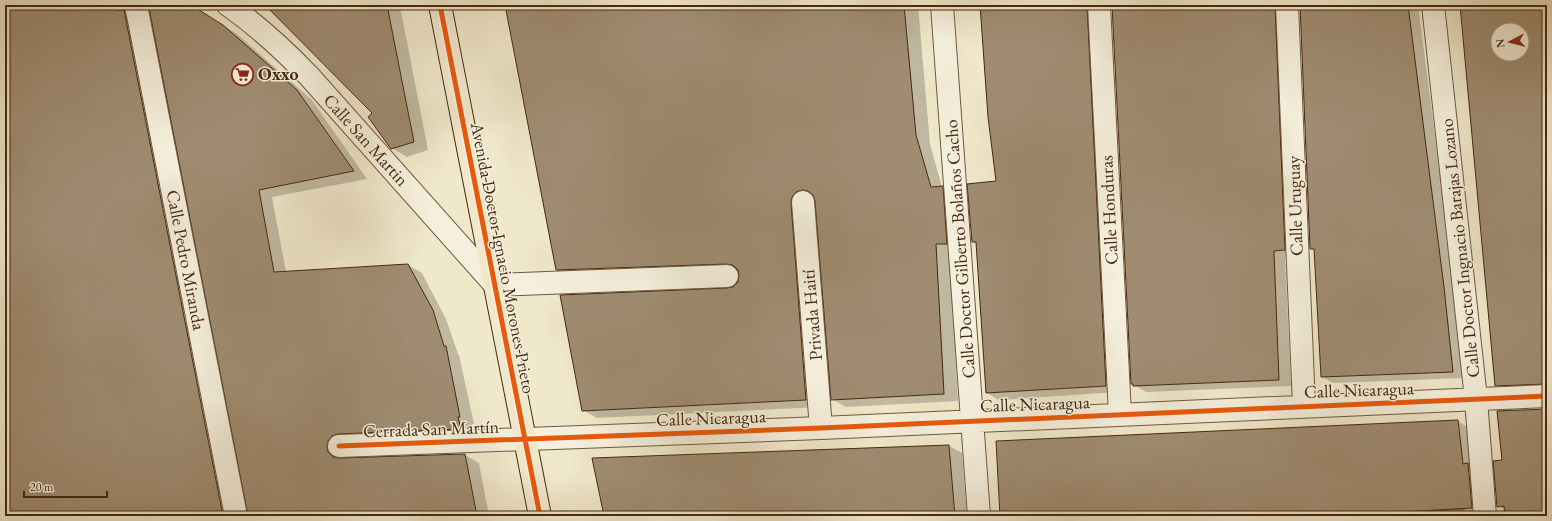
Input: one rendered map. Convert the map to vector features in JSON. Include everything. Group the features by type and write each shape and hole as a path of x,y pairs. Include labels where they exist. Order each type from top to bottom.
{"main road":[{"name":"Avenida Doctor Ignacio Morones Prieto","path":"440,5 540,516"}],"street":[{"name":"Calle Pedro Miranda","path":"136,5 236,516"},
{"name":"Calle San Martin","path":"228,5 250,21 280,47 309,76 495,285"},
{"name":"Calle Doctor Gilberto Bolaños Cacho","path":"942,5 979,516"},
{"name":"Calle Honduras","path":"1099,5 1120,414"},
{"name":"Calle Uruguay","path":"1287,5 1304,406"},
{"name":"Calle Doctor Ingnacio Barajas Lozano","path":"1432,5 1476,399 1485,516"},
{"name":"Privada Haití","path":"802,202 820,428"},
{"path":"495,285 727,276"},
{"name":"Calle Nicaragua","path":"524,440 1547,396"},
{"name":"Cerrada San Martín","path":"339,446 524,440"}],"green space":[{"path":"1464,509 1464,516 1332,516"}],"building":[{"path":"5,5 115,5 116,10 124,10 223,516 5,516"},
{"path":"191,5 223,25 297,90 354,171 259,190 274,272 408,264 433,310 444,346 446,346 461,429 338,434 332,436 328,441 328,452 333,457 339,458 465,454 477,516 248,516 149,8"},
{"path":"265,5 387,5 414,142 391,149 368,117 372,113"},
{"path":"505,5 904,5 916,135 931,187 943,186 947,244 936,244 944,394 831,400 815,201 813,195 808,191 802,190 796,192 792,197 791,203 806,400 582,411 560,295 727,288 733,287 738,282 739,275 738,270 733,265 727,264 556,270"},
{"path":"980,5 1087,5 1106,386 986,393 976,242 972,242 967,184 996,181 988,117"},
{"path":"1112,5 1275,5 1285,250 1274,251 1279,380 1133,386 1133,384 1131,384"},
{"path":"1300,5 1408,5 1444,287 1453,372 1321,377 1314,249 1310,249"},
{"path":"1460,5 1547,5 1547,384 1495,386"},
{"path":"1547,409 1547,516 1505,516 1504,506 1497,507 1493,461 1502,460 1497,411"},
{"path":"1458,420 1463,464 1468,463 1472,508 1332,516 1000,516 996,441"},
{"path":"949,445 955,516 604,516 592,458"}],"cycle path":[{"path":"440,5 540,516"},
{"path":"339,446 821,428 1547,396"}],"place":[{"name":"Oxxo","path":"242,74"}]}
